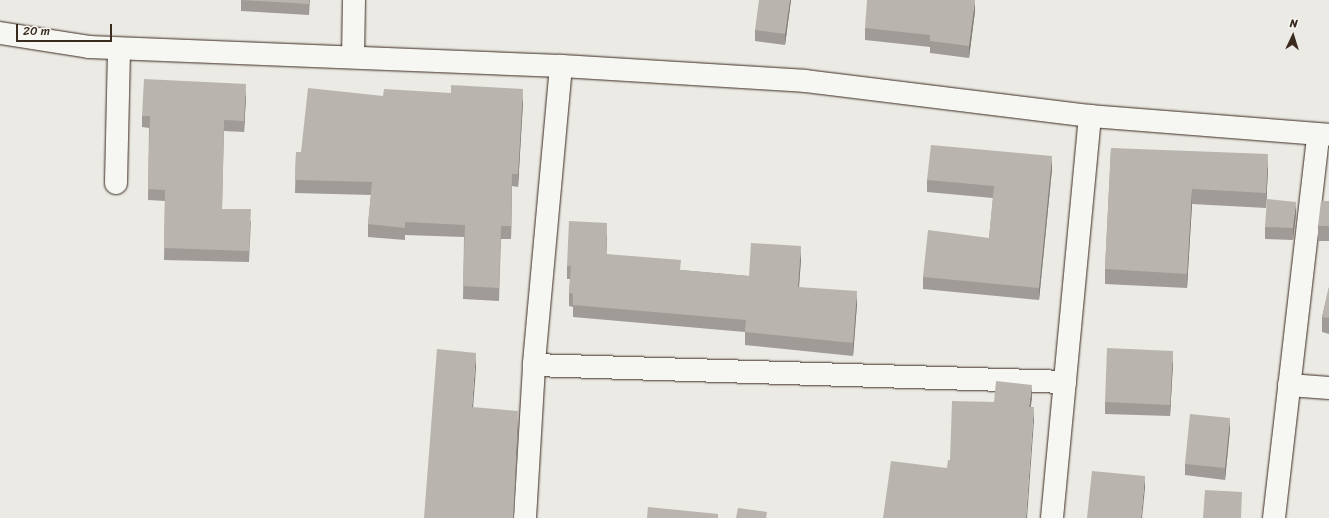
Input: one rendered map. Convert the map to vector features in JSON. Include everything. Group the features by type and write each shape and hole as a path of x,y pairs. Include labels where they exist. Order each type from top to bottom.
{"street":[{"path":"353,57 354,0"},
{"path":"0,33 89,47 119,49 561,66 805,81 1090,116 1323,135 1289,385 1274,518"},
{"path":"116,183 119,49"},
{"path":"525,518 534,365 561,66"},
{"path":"1052,518 1090,116"},
{"path":"534,365 1065,382"},
{"path":"1289,385 1329,388"}],"building":[{"path":"241,0 309,0 309,4"},
{"path":"759,0 790,0 785,34 755,30"},
{"path":"867,0 975,0 969,46 930,41 930,35 865,28"},
{"path":"144,79 246,84 244,121 224,120 222,209 251,209 249,251 164,248 165,190 148,189 150,116 142,116"},
{"path":"451,85 523,89 518,174 512,174 511,226 501,226 499,288 463,286 465,225 405,222 405,228 368,224 372,182 295,180 296,152 301,152 308,88 383,96 384,89 451,93"},
{"path":"931,145 1052,156 1039,288 923,277 928,230 989,238 994,186 927,180"},
{"path":"1111,148 1268,154 1266,193 1192,189 1187,274 1105,269"},
{"path":"1267,199 1296,202 1293,228 1265,227"},
{"path":"1321,201 1329,201 1329,226 1318,226"},
{"path":"569,221 607,223 606,254 681,260 680,270 749,276 751,243 801,246 798,287 857,291 853,343 745,332 746,320 573,305 573,294 569,293 571,266 567,266"},
{"path":"1329,287 1329,318 1322,317"},
{"path":"1107,348 1173,351 1170,405 1105,402"},
{"path":"437,349 476,353 472,407 518,411 513,518 424,518"},
{"path":"996,381 1032,385 1029,407 1034,407 1026,518 883,518 891,461 947,468 948,460 950,460 952,401 994,402"},
{"path":"1190,414 1230,418 1225,468 1185,464"},
{"path":"1092,471 1145,476 1141,518 1087,518"},
{"path":"1205,490 1242,492 1241,518 1203,518"},
{"path":"648,507 718,514 718,518 647,518"},
{"path":"738,508 767,512 766,518 736,518"}]}
